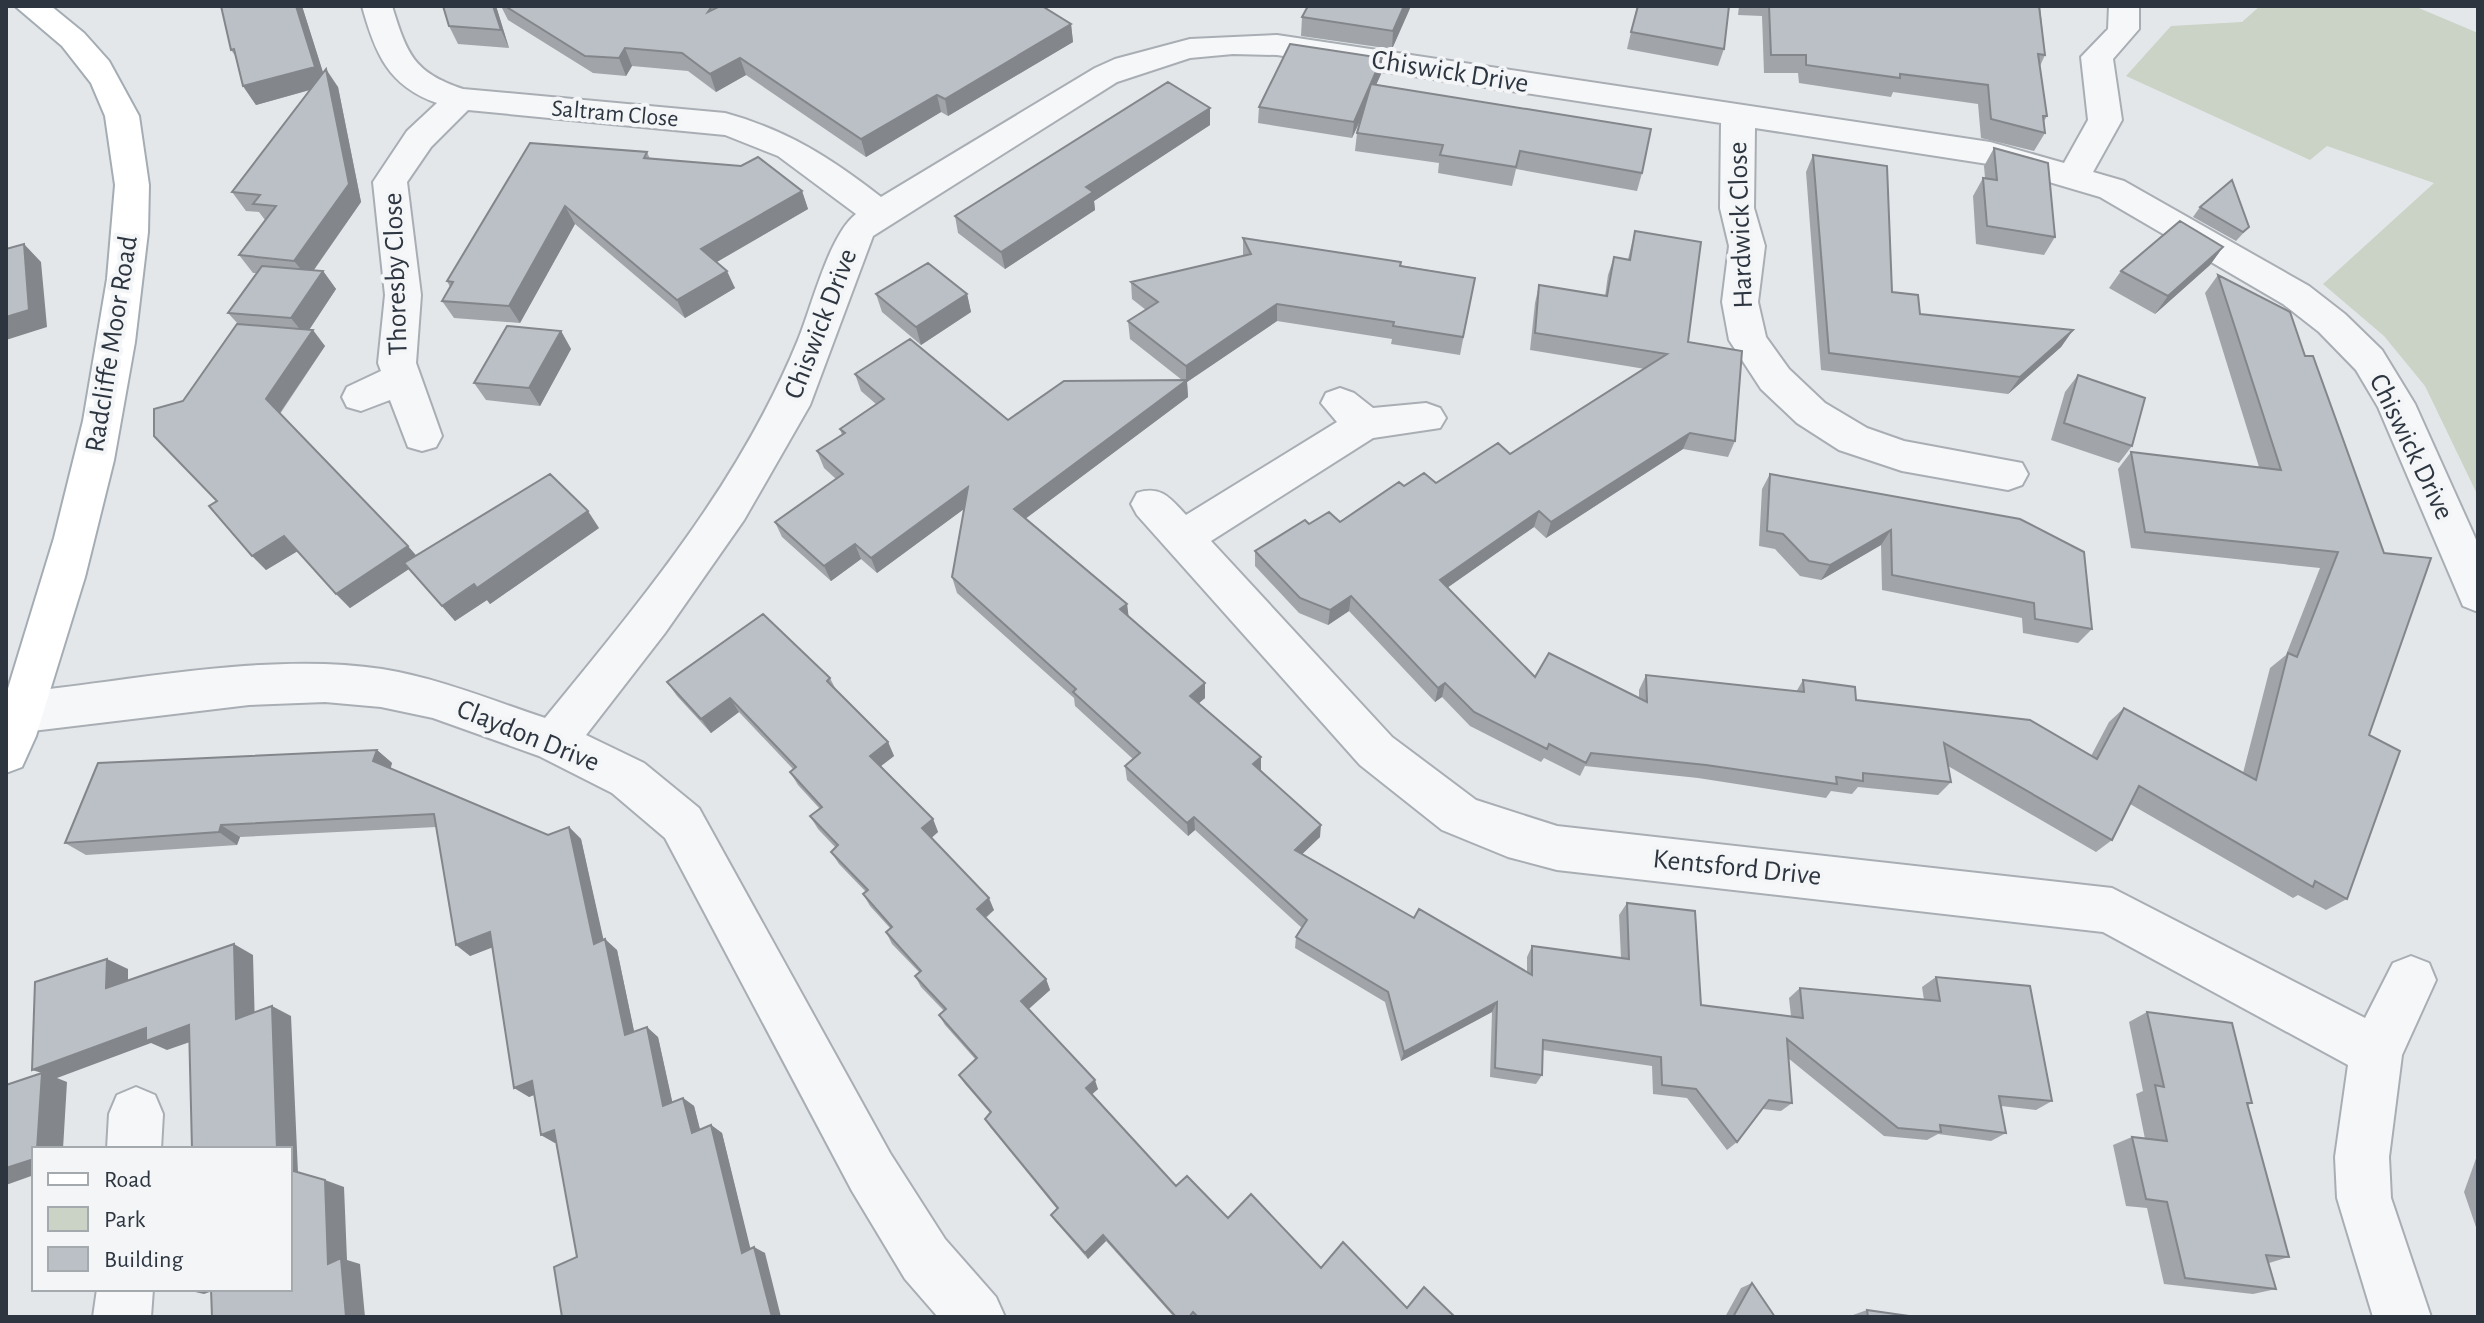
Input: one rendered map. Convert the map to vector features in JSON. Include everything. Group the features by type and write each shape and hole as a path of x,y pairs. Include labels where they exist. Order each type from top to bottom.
{"main road":[{"name":"Radcliffe Moor Road","path":"15,732 70,561 111,391 131,231 132,171 121,115 104,79 75,41 30,6"}],"street":[{"name":"Saltram Close","path":"377,6 391,56 404,73 427,89 460,99 725,124 762,132 799,151 879,214"},
{"path":"2074,176 2105,120 2097,57 2123,33 2128,21 2124,6"},
{"name":"Chiswick Drive","path":"554,741 650,620 730,509 791,405 836,292 850,245 861,228 1106,75 1128,65 1216,44 1277,45 1990,153 2074,176 2148,208 2296,295 2332,323 2369,360 2396,404 2478,594"},
{"name":"Thoresby Close","path":"422,436 397,363 403,295 390,182 419,139 460,99"},
{"name":"Hardwick Close","path":"1738,117 1737,208 1747,246 1740,302 1748,340 1775,379 1811,413 1853,439 1902,456 1937,448 2008,474"},
{"name":"Thoresby Close","path":"361,397 402,378"},
{"name":"Kentsford Drive","path":"1426,418 1353,413 1167,521 1376,751 1459,815 1508,835 1557,848 2112,911 2376,1052"},
{"name":"Claydon Drive","path":"15,732 249,686 325,683 381,688 433,699 554,741 628,778 682,823 871,1172 925,1259 976,1317"},
{"path":"2402,1317 2364,1198 2362,1157 2376,1052 2411,980"},
{"path":"122,1317 125,1291"}],"green space":[{"path":"2260,6 2414,6 2478,33 2478,496 2425,386 2384,336 2323,284 2434,183 2327,146 2310,160 2126,76 2171,26 2242,22"}],"building":[{"path":"221,6 296,6 315,67 243,86"},
{"path":"443,6 493,6 501,30 449,26"},
{"path":"505,6 712,6 708,12 720,6 1042,6 1071,24 945,99 937,95 861,139 740,58 710,74 682,53 625,48 619,58 585,56"},
{"path":"1308,6 1404,6 1393,31 1302,17"},
{"path":"1638,6 1729,6 1724,49 1631,32"},
{"path":"1769,6 2039,6 2045,55 2038,54 2047,116 2043,116 2045,133 1991,119 1988,85 1900,74 1900,78 1806,65 1806,55 1771,55"},
{"path":"1290,44 1382,58 1354,122 1259,107"},
{"path":"326,69 349,184 294,261 239,255 276,206 253,204 260,195 232,192"},
{"path":"1168,82 1210,108 1086,187 1093,192 1001,252 955,216"},
{"path":"1371,84 1651,129 1642,173 1520,151 1516,167 1440,155 1443,145 1357,133"},
{"path":"530,143 647,152 644,158 741,166 758,157 802,191 701,249 727,271 677,300 565,206 509,306 442,301 453,282 447,281"},
{"path":"1994,148 2048,163 2055,237 1987,226 1983,178 1997,180"},
{"path":"1813,155 1887,166 1892,292 1918,295 1920,314 2073,330 2020,377 1829,353"},
{"path":"2232,180 2249,227 2243,232 2200,207"},
{"path":"2180,221 2223,247 2168,296 2121,271"},
{"path":"1635,231 1701,242 1688,342 1742,351 1735,441 1690,433 1551,522 1539,511 1440,580 1535,677 1549,653 1647,702 1646,675 1804,692 1803,680 1855,687 1856,700 2030,720 2097,759 2124,708 2256,780 2288,653 2297,657 2338,552 2145,532 2131,452 2281,470 2218,275 2290,312 2305,356 2313,356 2384,553 2431,558 2369,735 2400,751 2347,899 2315,881 2313,887 2139,786 2112,840 1944,743 1951,782 1863,773 1863,781 1836,777 1837,784 1706,765 1591,753 1586,763 1549,744 1547,749 1474,712 1445,683 1438,688 1351,596 1330,610 1300,598 1255,551 1305,520 1309,524 1329,512 1340,522 1399,482 1404,486 1424,473 1436,483 1498,443 1510,454 1667,354 1535,333 1539,285 1607,296 1614,257 1630,260"},
{"path":"1243,238 1401,262 1400,266 1475,278 1463,337 1393,326 1394,322 1277,304 1186,366 1128,321 1158,302 1131,282 1251,254"},
{"path":"24,244 29,310 6,317 6,249"},
{"path":"928,263 967,294 916,327 876,294"},
{"path":"262,266 323,271 291,318 228,313"},
{"path":"237,324 313,330 266,399 408,546 336,594 284,536 252,556 209,506 217,501 154,436 154,409 183,401"},
{"path":"507,326 561,331 529,388 474,383"},
{"path":"910,339 1008,420 1064,381 1187,380 1014,509 1127,604 1120,609 1205,683 1190,696 1261,757 1253,764 1321,825 1295,850 1414,918 1419,909 1532,975 1532,946 1629,959 1627,903 1695,911 1701,1005 1803,1018 1800,988 1940,1001 1936,977 2030,986 2052,1101 1999,1096 2006,1133 1940,1125 1941,1132 1898,1128 1787,1039 1792,1103 1769,1100 1737,1142 1696,1089 1662,1085 1661,1057 1543,1040 1542,1075 1495,1068 1497,1002 1404,1052 1388,992 1296,937 1307,920 1194,817 1187,823 1125,766 1140,753 1073,692 1076,689 952,577 968,487 871,558 855,544 824,566 775,522 843,474 817,451 845,433 840,429 884,399 855,374"},
{"path":"2078,375 2145,398 2132,446 2064,423"},
{"path":"550,474 588,511 477,588 474,584 442,606 404,563"},
{"path":"1770,474 2020,519 2084,552 2092,629 2035,619 2034,603 1892,575 1891,530 1830,565 1809,561 1783,534 1767,531"},
{"path":"763,614 830,678 827,681 888,742 870,756 933,819 922,828 989,898 977,909 1046,979 1021,1001 1095,1080 1086,1088 1176,1186 1187,1176 1228,1218 1251,1194 1321,1268 1343,1242 1407,1308 1424,1287 1455,1317 1198,1317 1193,1312 1189,1317 1176,1317 1103,1235 1085,1253 1051,1215 1058,1208 985,1119 991,1112 959,1075 977,1058 939,1015 946,1009 915,976 921,971 886,932 892,927 863,894 868,890 831,852 838,845 810,816 822,807 790,772 796,767 730,698 701,719 667,682"},
{"path":"377,750 373,761 548,835 569,827 594,944 605,939 625,1035 647,1027 663,1106 683,1098 692,1133 711,1125 742,1253 754,1247 772,1317 562,1317 554,1267 577,1257 554,1130 541,1135 532,1081 514,1088 490,932 456,945 434,814 221,825 219,832 65,843 98,763"},
{"path":"234,944 236,1019 272,1006 277,1147 192,1147 189,1025 146,1041 146,1028 32,1070 35,982 107,959 106,988"},
{"path":"2147,1012 2232,1023 2252,1103 2247,1103 2289,1257 2266,1255 2276,1289 2185,1278 2167,1202 2146,1199 2132,1137 2167,1141 2155,1085 2164,1087"},
{"path":"42,1073 37,1147 32,1147 32,1160 6,1168 6,1085"},
{"path":"292,1171 325,1180 328,1264 341,1258 346,1317 212,1317 211,1291 292,1291"},
{"path":"1752,1283 1775,1317 1733,1317"},
{"path":"1867,1310 1916,1317 1868,1317"}]}
